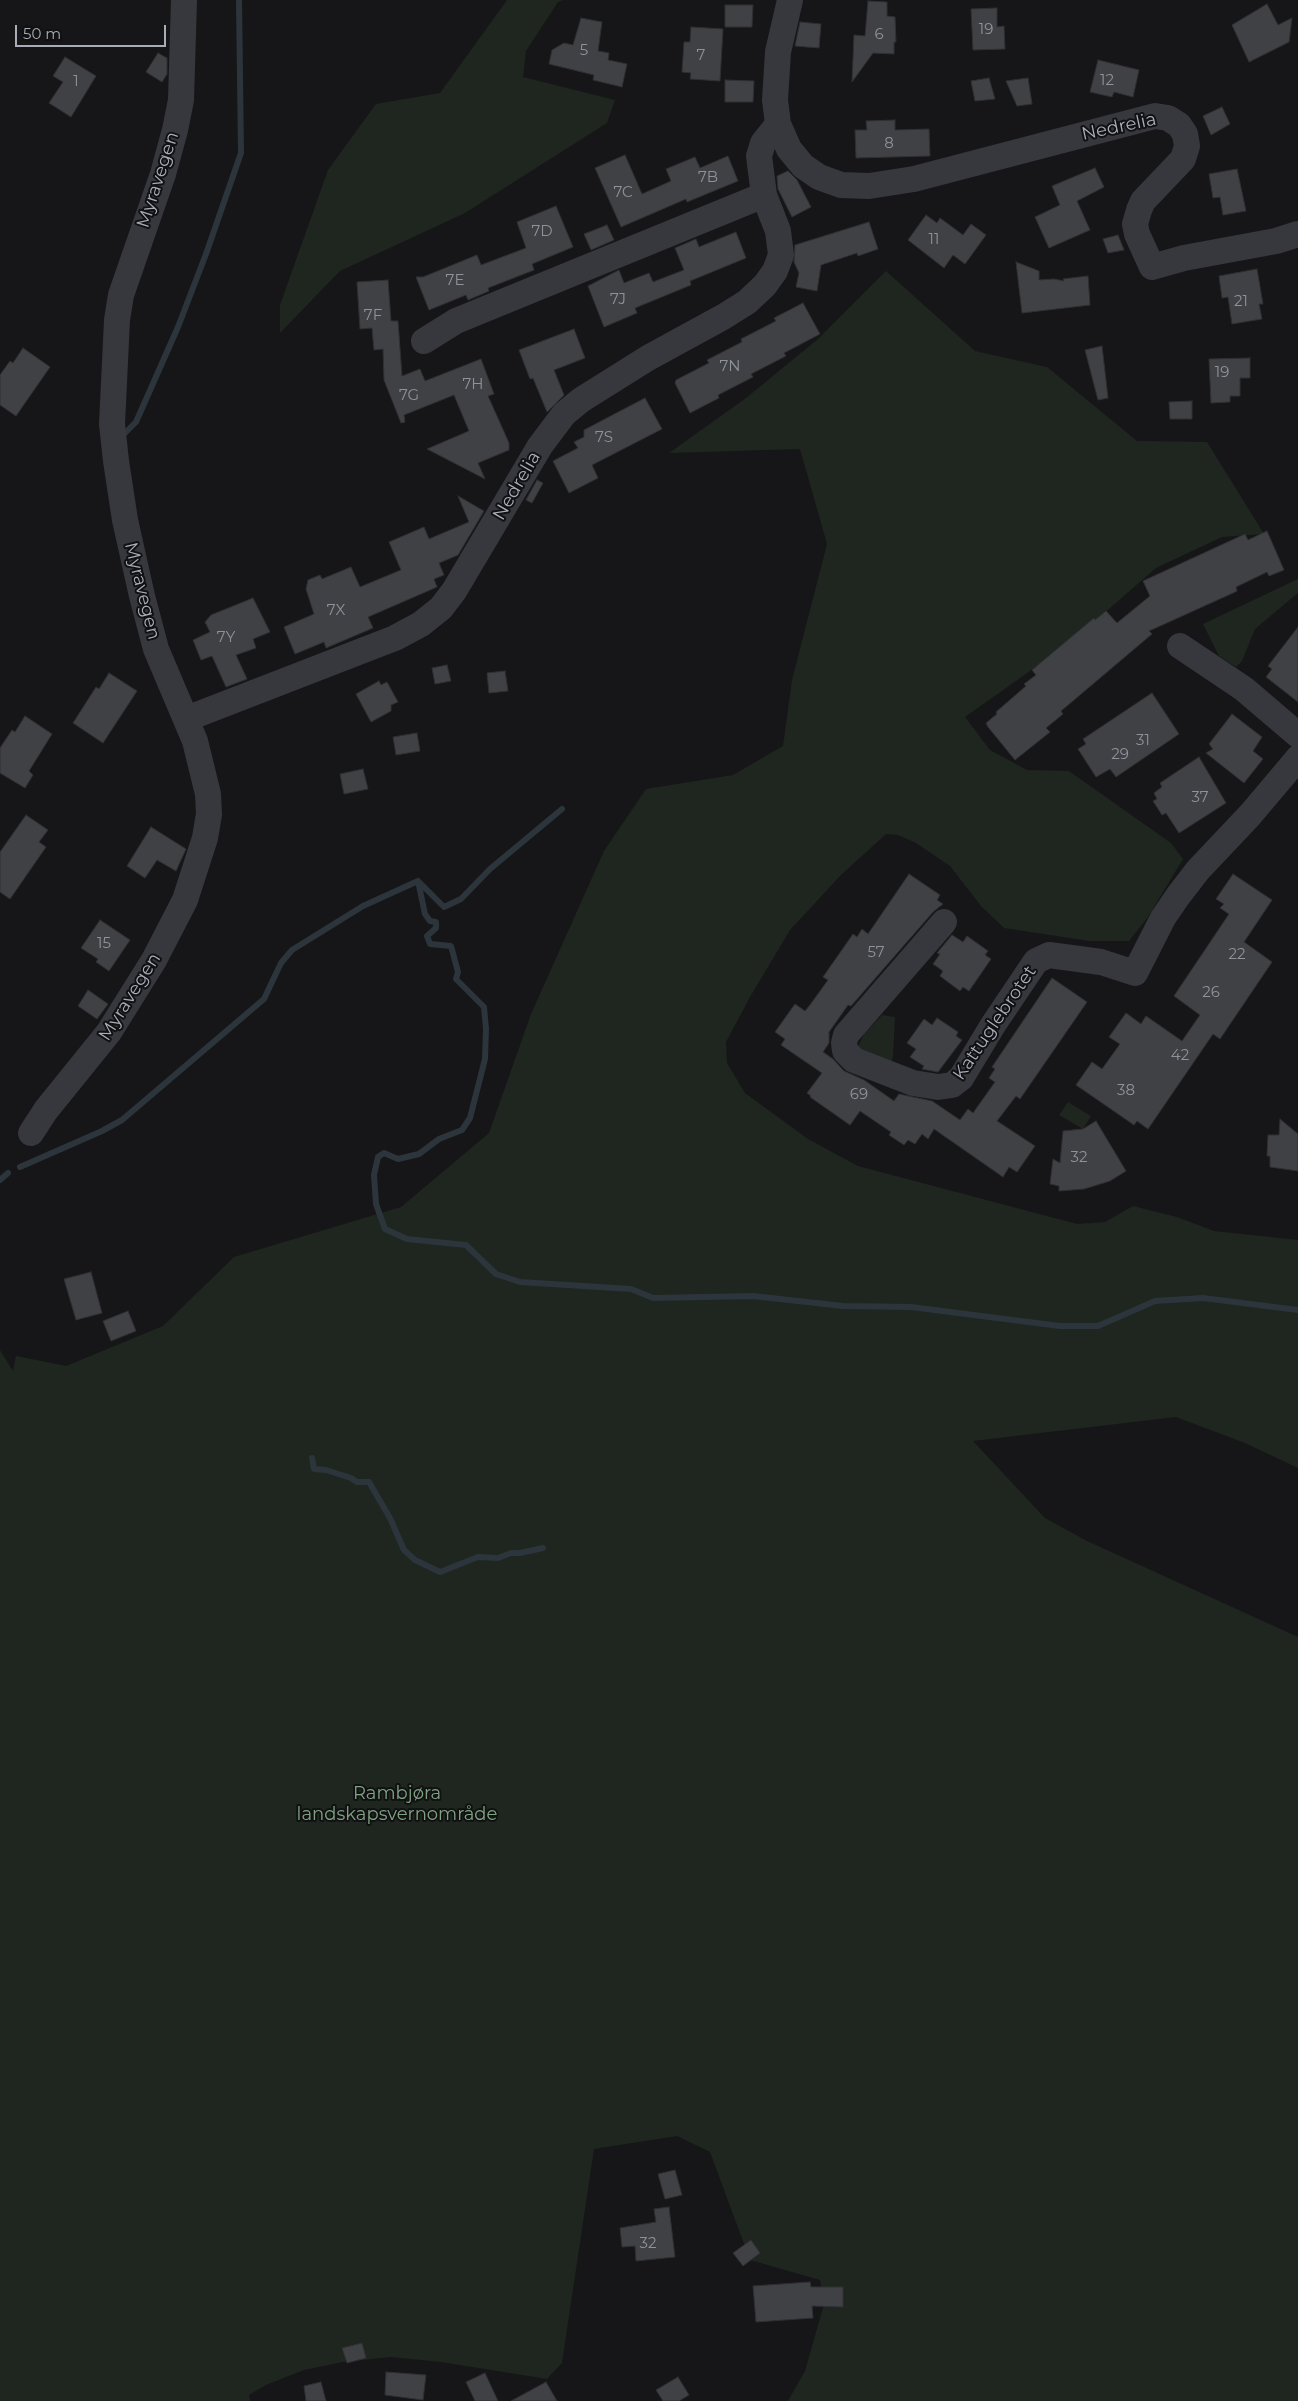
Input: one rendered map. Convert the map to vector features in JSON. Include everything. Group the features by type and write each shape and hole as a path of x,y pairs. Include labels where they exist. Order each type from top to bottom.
{"street":[{"name":"Myravegen","path":"31,1133 46,1110 109,1032 154,960 185,900 205,838 209,814 208,794 201,762 186,719 156,649 142,596 125,520 112,424 117,320 121,295 163,174 180,100 184,0"},
{"name":"Nedrelia","path":"790,0 778,52 775,100 778,124 789,149 803,166 819,176 841,185 869,186 914,179 1155,116 1168,118 1179,125 1185,134 1187,146 1183,159 1143,201 1138,210 1135,224 1137,234 1152,267 1184,258 1276,241 1298,234"},
{"name":"Nedrelia","path":"186,719 395,638 421,624 441,608 454,592 540,446 564,414 582,400 648,358 747,302 765,285 775,271 781,255 778,231 764,195 759,156 763,143 778,124"},
{"path":"424,341 456,321 764,195"},
{"path":"1180,646 1244,689 1298,735"},
{"name":"Kattuglebrotet","path":"944,922 846,1035 844,1043 845,1051 854,1060 913,1083 938,1088 952,1085 960,1078 1036,961 1049,955 1101,962 1135,972 1163,918 1178,896 1198,870 1250,815 1298,758"}],"green space":[{"path":"507,0 563,0 558,2 526,51 523,77 615,100 607,123 465,213 340,271 280,333 280,305 328,170 376,104 440,93"},
{"name":"Rambjøra landskapsvernområde","path":"886,271 975,351 1047,367 1137,441 1207,442 1264,534 1222,537 1156,568 1071,642 965,717 990,750 1027,770 1069,771 1171,843 1183,859 1148,917 1129,941 1089,941 1004,928 981,906 950,866 916,843 898,835 886,834 841,875 790,930 726,1042 727,1063 745,1093 808,1139 858,1166 1077,1224 1105,1222 1133,1206 1177,1217 1214,1231 1298,1240 1298,1468 1245,1443 1176,1417 973,1441 1045,1518 1087,1541 1298,1637 1298,2401 788,2401 805,2371 824,2304 820,2280 750,2260 710,2152 677,2136 594,2149 562,2363 547,2379 441,2362 391,2357 343,2362 304,2370 266,2385 249,2395 250,2401 0,2401 0,1350 13,1371 16,1356 66,1366 163,1326 234,1257 401,1207 489,1133 531,1014 604,851 646,789 733,775 783,746 792,680 827,544 800,449 669,453 746,398 818,339"},
{"path":"1298,579 1298,593 1255,629 1242,661 1236,667 1219,656 1203,624"},
{"path":"882,1015 895,1017 893,1056 890,1068 862,1052 858,1046 864,1034"},
{"path":"1068,1102 1091,1116 1083,1129 1059,1115"}],"building":[{"path":"868,1 887,2 887,16 895,17 896,42 894,42 894,54 873,53 852,82 854,35 865,36"},
{"path":"1267,4 1278,25 1292,18 1289,42 1249,62 1232,25"},
{"path":"725,5 753,5 752,27 725,27"},
{"path":"997,8 997,27 1004,26 1005,49 973,50 971,9"},
{"path":"581,18 602,22 598,51 609,53 608,60 627,64 622,87 593,80 594,75 549,64 552,50 564,43 573,45"},
{"path":"800,22 821,24 819,48 795,46"},
{"path":"691,27 723,29 720,81 690,79 691,73 682,72 684,42 690,42"},
{"path":"158,53 167,58 167,74 162,82 146,72"},
{"path":"65,57 96,76 71,117 49,103 63,82 53,76"},
{"path":"1098,60 1139,70 1133,97 1114,92 1112,97 1090,92"},
{"path":"989,78 995,99 975,101 971,81"},
{"path":"1028,78 1032,104 1017,106 1006,81"},
{"path":"725,80 754,81 753,102 725,102"},
{"path":"1222,107 1230,124 1211,135 1203,116"},
{"path":"895,120 895,130 929,129 930,156 856,158 855,130 867,130 866,121"},
{"path":"625,155 642,194 671,181 666,169 695,157 700,168 728,156 738,181 687,202 686,199 621,227 595,168"},
{"path":"1095,168 1104,187 1077,201 1090,230 1049,248 1035,217 1060,205 1052,186"},
{"path":"1237,169 1246,211 1223,215 1220,197 1213,198 1209,174"},
{"path":"788,171 797,180 811,207 792,217 778,189 777,176"},
{"path":"556,206 573,247 532,264 534,270 488,288 489,291 468,300 466,295 429,310 416,277 423,277 477,255 481,265 526,248 517,222"},
{"path":"926,215 937,223 940,218 963,235 971,224 986,235 965,264 953,255 944,268 908,240"},
{"path":"869,222 878,249 858,256 857,253 821,265 817,291 796,287 799,273 794,262 795,245"},
{"path":"607,225 614,240 591,250 584,234"},
{"path":"736,232 746,258 690,281 691,285 635,308 637,313 604,327 588,286 619,270 624,283 649,273 653,282 684,270 675,248 696,239 699,247"},
{"path":"1118,235 1124,250 1108,253 1103,239"},
{"path":"1016,262 1039,271 1039,280 1054,279 1064,281 1063,279 1088,276 1090,305 1022,313"},
{"path":"1257,269 1263,304 1259,304 1262,319 1232,324 1228,297 1222,298 1219,276"},
{"path":"388,280 391,321 398,321 402,376 420,369 425,381 481,359 494,394 488,396 509,443 509,450 478,463 485,479 427,449 469,431 454,395 404,415 405,422 401,423 384,380 383,349 374,350 372,328 360,329 357,282"},
{"path":"803,303 820,334 784,353 786,356 751,374 753,377 718,395 719,398 690,413 675,383 676,380 709,363 707,360 742,342 741,339 776,321 774,318"},
{"path":"574,329 585,358 554,370 564,395 547,412 533,378 530,379 519,350"},
{"path":"1102,346 1108,398 1098,400 1085,350"},
{"path":"23,348 50,367 16,416 0,405 0,375 10,361 13,363"},
{"path":"1250,358 1250,378 1240,378 1240,396 1230,396 1230,402 1211,403 1209,359"},
{"path":"645,398 662,429 592,465 598,478 569,493 553,461 578,448 574,442 584,437 584,430"},
{"path":"1192,401 1192,419 1170,419 1169,402"},
{"path":"537,480 543,483 532,503 526,500"},
{"path":"458,496 484,511 458,555 439,563 444,575 434,579 437,587 368,617 373,628 326,648 324,642 295,654 284,627 314,614 306,589 308,580 320,575 322,579 351,567 360,587 401,570 389,542 424,527 429,539 469,522"},
{"path":"1267,531 1284,570 1269,576 1267,572 1236,587 1237,591 1149,631 1152,634 1061,711 1063,714 1046,728 1050,732 1015,760 988,727 986,723 997,714 996,712 1026,686 1024,684 1036,675 1032,670 1094,618 1095,620 1106,611 1117,623 1150,596 1143,581 1245,534 1248,540"},
{"path":"253,598 270,632 253,639 256,648 236,655 247,679 226,687 212,656 201,660 193,640 210,632 205,622 211,615"},
{"path":"1298,627 1298,702 1266,677 1272,669 1268,666"},
{"path":"447,665 451,681 435,684 432,668"},
{"path":"505,671 508,691 489,693 487,673"},
{"path":"109,673 137,691 103,743 73,723 96,687 99,689"},
{"path":"379,681 381,685 387,682 398,702 391,705 391,711 371,722 356,694"},
{"path":"1152,693 1179,734 1116,777 1110,769 1096,777 1078,749 1086,744 1083,739"},
{"path":"1232,714 1262,737 1253,751 1263,759 1244,783 1206,753 1213,749 1209,744"},
{"path":"25,716 52,734 29,771 33,775 25,788 0,773 0,748 12,730 15,732"},
{"path":"417,733 420,751 396,755 393,737"},
{"path":"1199,757 1226,803 1179,833 1166,813 1162,815 1153,801 1157,799 1154,793 1162,787 1160,783"},
{"path":"363,769 368,789 344,794 340,774"},
{"path":"26,815 48,830 39,842 46,847 10,899 0,892 0,852"},
{"path":"151,827 186,849 176,871 157,860 145,878 127,866"},
{"path":"909,874 940,895 937,900 943,904 933,912 851,1006 848,1005 829,1032 829,1043 823,1052 833,1059 844,1071 864,1080 894,1101 899,1094 932,1101 960,1120 968,1109 973,1113 995,1082 989,1078 995,1069 992,1067 1052,978 1087,1002 1020,1099 1016,1096 997,1121 1035,1146 1017,1172 1009,1167 1003,1177 934,1129 928,1139 922,1134 915,1144 908,1140 904,1145 889,1135 891,1132 860,1111 850,1125 810,1097 807,1093 822,1073 781,1045 785,1039 775,1032 795,1004 805,1011 828,980 823,977 853,934 857,937 862,929 868,934"},
{"path":"1233,874 1272,900 1244,942 1272,962 1220,1039 1213,1034 1148,1129 1137,1121 1134,1125 1076,1085 1092,1062 1102,1069 1120,1044 1109,1037 1126,1013 1141,1024 1146,1016 1182,1041 1200,1015 1174,996 1229,914 1220,908 1224,904 1216,899"},
{"path":"100,920 130,940 109,971 96,962 98,959 81,948"},
{"path":"952,935 963,942 967,936 988,951 985,955 991,959 969,991 963,987 960,991 940,976 943,971 933,964 940,954 937,953"},
{"path":"88,990 108,1004 97,1019 78,1006"},
{"path":"937,1018 958,1032 956,1036 962,1040 938,1072 922,1069 924,1066 910,1057 916,1049 907,1043 924,1019 932,1025"},
{"path":"1280,1119 1298,1134 1298,1171 1270,1167 1270,1156 1267,1156 1268,1135 1279,1135"},
{"path":"1096,1121 1126,1171 1110,1181 1084,1189 1059,1191 1059,1186 1050,1184 1053,1159 1060,1163 1063,1131 1083,1129"},
{"path":"91,1272 102,1313 76,1320 64,1279"},
{"path":"128,1311 136,1331 111,1341 103,1321"},
{"path":"675,2170 682,2195 665,2199 658,2174"},
{"path":"669,2207 675,2257 636,2261 635,2246 622,2247 620,2228 656,2222 654,2209"},
{"path":"751,2240 760,2253 743,2266 733,2253"},
{"path":"810,2282 811,2287 843,2287 843,2307 812,2306 813,2318 756,2322 753,2286"},
{"path":"362,2343 366,2358 347,2363 342,2348"},
{"path":"386,2372 426,2375 423,2400 385,2395"},
{"path":"485,2373 498,2401 475,2401 466,2382"},
{"path":"678,2377 689,2395 679,2401 663,2401 656,2390"},
{"path":"321,2382 326,2401 306,2401 304,2386"},
{"path":"546,2382 557,2401 511,2401"}],"waterway":[{"path":"121,437 136,422 178,327 241,153 239,0"},
{"path":"418,881 444,907 461,899 490,869 562,809"},
{"path":"20,1167 102,1131 122,1120 264,999 281,963 292,950 363,906 418,881 425,914 430,921 436,922 436,928 427,936 430,944 451,946 458,972 456,979 484,1007 486,1029 485,1059 470,1118 462,1130 439,1139 419,1154 398,1159 384,1153 378,1157 374,1175 376,1204 385,1229 407,1239 466,1245 496,1274 520,1282 631,1289 653,1298 753,1296 843,1306 911,1307 1060,1326 1098,1326 1155,1301 1203,1298 1298,1310"},
{"path":"0,1180 8,1173"},
{"path":"312,1458 314,1469 326,1470 351,1478 357,1482 369,1482 390,1518 404,1550 415,1560 440,1572 478,1557 498,1558 511,1553 543,1548"}]}
